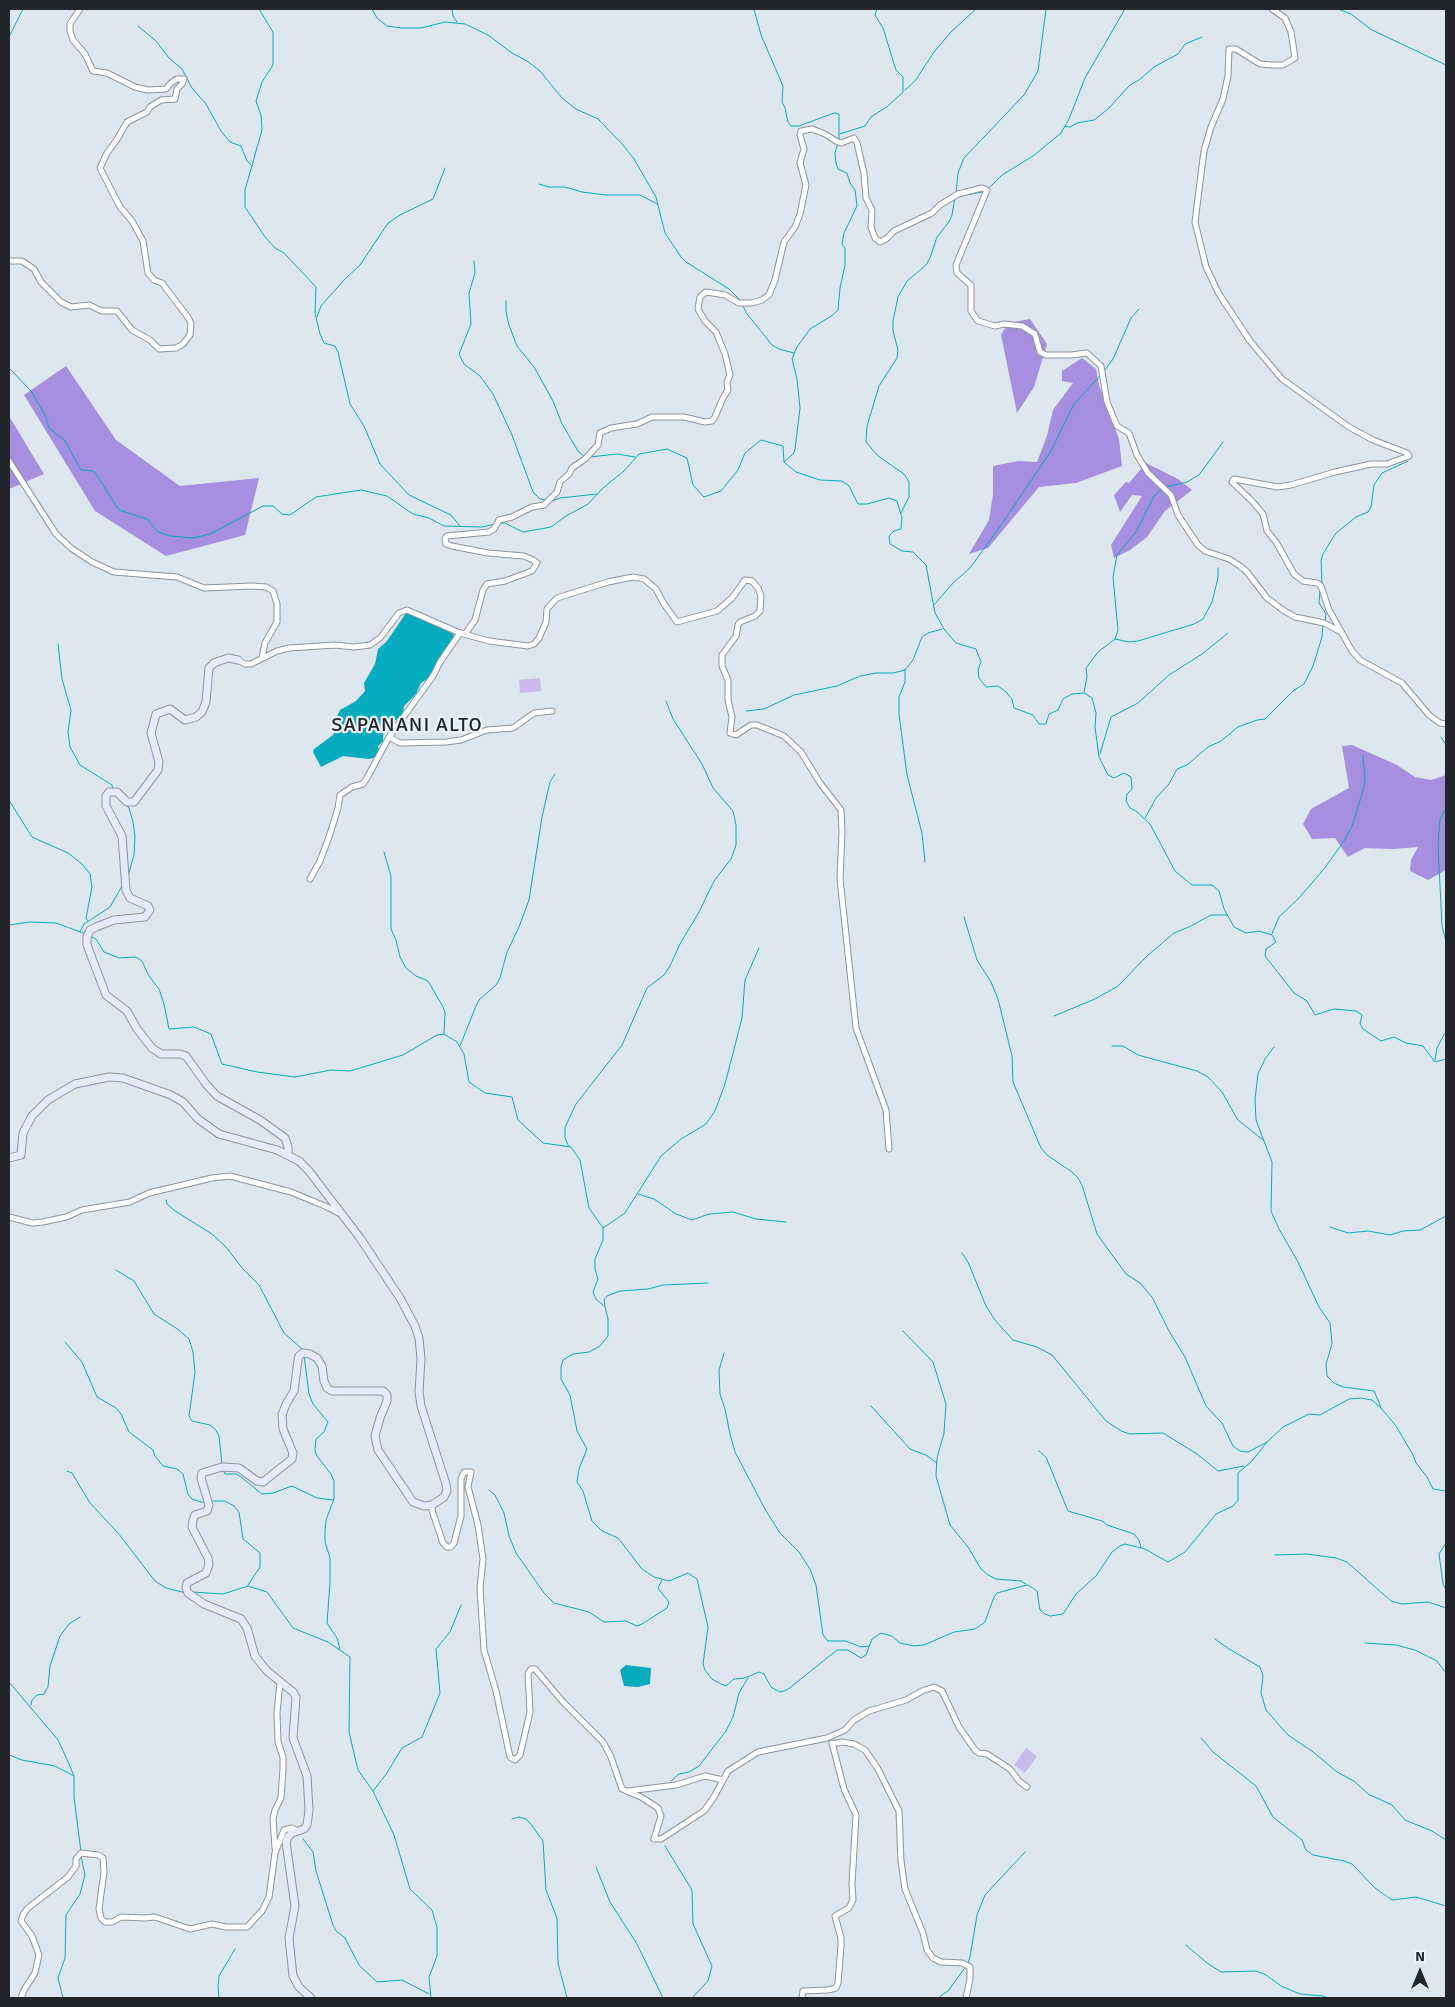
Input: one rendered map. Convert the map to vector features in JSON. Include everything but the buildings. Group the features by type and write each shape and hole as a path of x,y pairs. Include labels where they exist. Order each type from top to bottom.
{"street":[{"path":"9,261 22,261 34,268 41,282 61,302 71,307 90,305 102,311 117,311 132,330 150,340 159,349 176,348 183,344 190,335 190,323 187,316 162,284 154,280 148,273 143,241 132,221 120,207 100,168 107,153 116,142 127,122 147,112 150,107 161,100 175,99 177,89 184,79 177,79 166,89 148,90 135,87 107,74 93,71 85,54 73,40 70,31 70,24 80,9"},
{"path":"1272,9 1285,18 1291,32 1296,58 1283,65 1260,64 1236,49 1229,49 1228,76 1223,99 1204,150 1195,222 1206,267 1219,294 1245,333 1282,379 1348,427 1373,440 1407,453 1408,456 1387,464 1371,464 1334,472 1291,485 1270,486 1234,479 1232,482 1252,500 1263,514 1267,532 1276,542 1294,574 1303,581 1318,583 1322,587 1329,610 1352,651 1360,660 1402,683 1429,714 1440,723 1446,724"},
{"path":"310,879 329,837 340,795 352,787 363,784 389,737 434,676 440,662 462,633 475,620 483,590 488,584 505,581 532,571 537,563 524,556 488,553 452,546 446,544 444,538 447,536 489,532 494,529 499,520 512,518 532,508 544,505 557,492 560,482 569,474 572,468 585,459 598,445 600,432 611,428 637,424 652,416 684,417 705,422 712,421 715,417 722,398 728,390 727,382 730,375 725,354 716,332 705,321 698,310 700,298 706,292 725,295 739,303 752,303 762,300 769,294 775,280 784,242 795,227 800,214 806,185 800,163 804,149 800,135 802,131 812,129 841,143 854,138 857,143 864,173 866,198 872,210 871,228 875,238 880,242 894,231 932,213 940,205 958,194 982,188 987,190 964,248 958,256 956,266 956,273 971,286 971,311 978,321 995,326 1004,324 1022,326 1034,334 1040,352 1046,355 1087,353 1101,366 1107,402 1117,426 1129,434 1139,460 1148,473 1171,495 1178,515 1198,545 1205,551 1229,559 1240,566 1267,598 1283,610 1295,617 1324,623 1341,632"},
{"path":"9,461 56,534 71,548 92,562 114,572 177,577 204,588 252,586 266,588 273,592 277,604 277,622 265,642 262,658"},
{"path":"288,1156 288,1146 285,1138 260,1120 217,1096 186,1056 180,1054 161,1054 152,1048 137,1030 127,1011 106,995 87,945 87,937 90,930 114,920 145,917 149,914 150,910 148,906 130,898 126,890 122,836 106,806 106,796 109,792 117,792 127,802 134,802 158,770 159,762 151,733 156,714 170,709 185,720 190,720 202,712 206,702 209,668 214,663 228,658 245,664 251,664 277,651 289,648 336,645 364,647 380,638 399,613 407,610 462,633 489,641 528,646 534,644 539,638 546,622 547,609 557,598 620,579 633,577 644,579 652,584 677,622 718,611 732,598 744,580 752,581 758,588 760,610 755,616 740,622 736,636 722,655 722,666 728,680 728,700 732,717 729,728 730,733 736,735 751,725 757,725 784,736 801,752 820,783 841,810 840,879 856,1028 886,1110 889,1149"},
{"path":"389,737 400,743 461,740 487,730 513,728 534,713 552,711"},
{"path":"9,1158 21,1155 24,1133 32,1116 48,1100 75,1084 109,1077 123,1078 171,1095 183,1102 198,1119 219,1134 276,1150 299,1161 309,1171 360,1238 400,1298 415,1326 419,1338 421,1359 419,1392 421,1406 443,1473 447,1491 444,1497 432,1505 419,1505 410,1500 378,1450 375,1436 387,1402 387,1395 383,1391 332,1390 327,1388 324,1382 322,1366 317,1358 303,1353 299,1356 294,1390 282,1415 283,1429 293,1453 292,1459 263,1482 257,1481 239,1468 222,1467 202,1473 201,1478 208,1505 207,1510 196,1515 193,1520 192,1527 208,1558 209,1565 206,1573 188,1583 186,1588 188,1593 204,1604 241,1620 247,1628 255,1656 267,1671 293,1692 296,1697 293,1738 307,1776 309,1810 307,1825 304,1829 288,1837 286,1842 295,1906 289,1938 293,1976 299,1987 312,1998"},
{"path":"9,1217 32,1222 43,1222 82,1210 130,1202 149,1193 212,1178 230,1176 291,1192 341,1214"},
{"path":"432,1505 443,1543 447,1547 451,1547 454,1543 461,1516 461,1479 464,1472 470,1472 469,1493 480,1532 483,1559 480,1588 484,1650 496,1691 510,1757 515,1760 520,1755 530,1712 528,1674 531,1669 535,1669 569,1709 603,1742 611,1757 620,1786 625,1791 641,1797 658,1808 661,1816 654,1836 657,1840 704,1811 728,1771 758,1752 828,1738 845,1730 854,1720 869,1711 906,1700 928,1689 938,1688 942,1691 959,1727 975,1750 979,1753 987,1754 1010,1769 1019,1781 1027,1787"},
{"path":"21,1998 35,1974 39,1955 32,1936 21,1921 23,1915 28,1908 68,1877 76,1866 76,1858 81,1854 98,1855 103,1858 104,1872 99,1909 101,1918 105,1922 112,1922 121,1917 155,1917 190,1929 212,1924 238,1928 251,1925 262,1911 269,1897 275,1853 273,1819 281,1798 280,1790 283,1768 283,1757 278,1742 277,1713 280,1682"},
{"path":"802,1998 803,1991 836,1988 841,1938 835,1916 849,1908 853,1900 852,1884 856,1815 844,1789 832,1744 828,1738"},
{"path":"832,1744 842,1742 854,1744 864,1750 878,1769 899,1811 901,1861 905,1888 923,1933 927,1950 933,1958 941,1962 962,1963 970,1967 970,1979 966,1998"},
{"path":"625,1791 676,1785 705,1776 723,1780"},
{"path":"275,1853 284,1830 292,1828 297,1831"}],"shaded area":[{"path":"1030,319 1047,344 1034,387 1017,413 1001,335 1008,323"},
{"path":"1082,358 1096,369 1099,385 1119,439 1122,466 1076,483 1039,487 988,548 969,554 989,520 993,494 993,466 1018,461 1037,462 1047,436 1053,410 1073,383 1062,381 1062,371"},
{"path":"66,366 116,440 180,486 259,478 245,535 166,556 95,511 24,395"},
{"path":"9,416 44,474 9,489"},
{"path":"1146,463 1178,479 1192,490 1165,511 1147,537 1130,550 1114,558 1111,545 1142,496 1132,495 1120,512 1114,495 1126,482 1129,483"},
{"path":"540,678 541,691 520,693 519,680"},
{"path":"1352,745 1397,765 1415,777 1431,780 1446,775 1446,870 1428,880 1410,871 1411,860 1418,847 1393,849 1365,848 1348,857 1335,838 1312,839 1303,824 1311,809 1349,788 1342,746"},
{"path":"1026,1748 1037,1756 1025,1773 1014,1765"}],"water":[{"path":"410,612 453,634 454,636 450,644 427,679 421,683 416,694 404,706 403,714 396,720 384,724 383,741 378,746 379,752 376,757 369,759 343,756 321,767 313,752 314,749 333,735 336,728 334,723 340,710 356,701 365,691 364,683 375,664 378,649 387,641 406,613"},
{"path":"626,1665 651,1668 650,1684 638,1687 624,1686 620,1670"}],"waterway":[{"path":"9,37 23,9"},
{"path":"259,9 273,32 273,65 262,82 256,101 261,115 262,130 245,190 245,207 265,237 275,248 284,253 316,287 315,313 320,334 324,343 335,346 338,352 350,404 364,426 380,464 409,495 451,515 460,526"},
{"path":"372,9 377,18 387,26 421,28 445,22 465,24 488,35 540,71 562,98 576,109 598,119 634,159 656,197 665,233 681,257 729,289 740,300"},
{"path":"452,9 453,16 457,22"},
{"path":"754,9 761,35 783,86 782,102 788,122 791,126 799,126 834,113 839,114 839,139"},
{"path":"840,134 865,126 871,117 888,106 903,92 903,77 896,70 883,28 875,15 877,9"},
{"path":"905,90 915,81 934,52 951,32 976,9"},
{"path":"956,193 958,173 964,158 1024,95 1038,71 1046,9"},
{"path":"989,188 1002,175 1033,156 1061,133 1069,119 1085,78 1125,9"},
{"path":"1338,9 1351,14 1372,30 1446,65"},
{"path":"138,26 156,41 169,58 182,69 192,88 206,104 221,131 230,142 241,146 247,161 251,165"},
{"path":"1065,126 1070,127 1077,123 1094,120 1108,109 1130,85 1154,67 1178,54 1185,44 1202,37"},
{"path":"784,462 794,453 800,408 797,379 792,359 797,347 810,329 838,310 845,265 845,248 842,244 844,233 857,206 855,190 850,183 847,173 838,169 836,163 835,153 838,143"},
{"path":"317,317 321,306 360,265 388,223 433,199 445,168"},
{"path":"539,184 606,195 640,195 657,204"},
{"path":"965,195 983,192"},
{"path":"901,513 909,497 909,482 904,474 878,456 866,442 867,426 879,386 897,358 898,350 893,331 893,321 898,297 907,281 926,265 930,258 937,237 952,215 955,197"},
{"path":"474,261 475,273 469,293 471,324 459,354 464,364 480,376 493,394 512,435 533,492 540,499 546,500"},
{"path":"506,301 509,325 517,346 534,367 553,401 562,424 578,451 584,456"},
{"path":"742,304 747,314 772,345 794,353"},
{"path":"1104,371 1113,359 1131,318 1139,309"},
{"path":"9,368 31,391 45,415 49,428 65,441 81,470 94,471 119,510 147,519 158,532 170,536 193,538 210,534 263,506 273,506 282,514 290,515 316,497 361,490 387,496 413,514 429,518 444,526 482,527 495,524"},
{"path":"933,606 954,582 970,568 1051,451 1074,404 1100,376"},
{"path":"499,523 505,523 523,532 551,527 588,504 603,488 624,471 639,454 667,449 687,458 693,485 704,497 721,491 738,470 745,453 761,440 783,446 784,462 796,472 820,480 842,481 849,486 858,504 867,504 889,498 897,501 902,518 901,529 894,531 889,536 890,544 902,551 913,552 926,565 935,613 944,629 956,643 976,649 981,662 978,670 979,678 986,687 998,686 1012,699 1014,708 1033,715 1039,724 1046,724 1049,714 1058,710 1063,699 1072,694 1084,693 1092,698 1096,713 1095,727 1099,757 1108,775 1114,778 1124,773 1131,777 1132,789 1127,794 1126,801 1130,808 1150,824 1175,871 1192,885 1212,885 1219,891 1224,909 1234,927 1246,933 1259,931 1272,935 1276,942 1266,949 1265,956 1294,993 1307,1001 1315,1015 1334,1009 1356,1011 1362,1015 1360,1024 1363,1029 1381,1041 1394,1037 1406,1043 1423,1046 1435,1062 1446,1059"},
{"path":"1166,487 1187,482 1199,475 1223,442"},
{"path":"590,457 617,454 635,457"},
{"path":"1322,583 1321,560 1336,533 1356,517 1368,512 1371,507 1374,485 1382,473 1408,461"},
{"path":"1084,692 1087,677 1086,668 1098,652 1115,639 1118,630 1113,577 1117,555 1136,532 1154,496 1162,489"},
{"path":"552,501 560,498 597,494"},
{"path":"1115,639 1129,642 1138,641 1194,624 1203,619 1212,602 1218,578 1218,568"},
{"path":"1320,589 1319,603 1326,614 1325,621"},
{"path":"1145,818 1156,798 1169,784 1177,769 1187,765 1208,747 1221,741 1238,727 1265,719 1293,691 1304,684 1313,666 1322,637 1323,624"},
{"path":"746,711 764,709 794,695 837,686 860,676 905,670 913,660 922,637 942,629"},
{"path":"1100,754 1111,717 1138,703 1169,675 1202,654 1228,633"},
{"path":"58,644 62,679 71,710 68,732 70,747 80,765 112,785 113,790"},
{"path":"905,670 905,682 899,697 899,714 907,775 922,833 925,862"},
{"path":"569,1147 565,1138 565,1127 576,1104 622,1045 647,988 664,975 670,966 714,881 731,859 736,845 736,825 733,811 713,788 702,764 673,719 666,701"},
{"path":"1441,737 1446,745"},
{"path":"1272,934 1279,917 1298,899 1324,869 1352,826 1365,780 1363,755"},
{"path":"460,1046 479,1000 496,985 500,978 507,952 529,900 542,817 550,782 555,774"},
{"path":"116,796 129,808 133,822 135,836 134,855 128,876"},
{"path":"9,800 32,837 68,853 82,864 90,874 92,887 86,918 88,921"},
{"path":"1446,808 1440,820 1438,845 1442,926 1446,941"},
{"path":"384,852 391,876 391,929 400,957 406,968 416,976 428,981 443,1007 445,1012 444,1034"},
{"path":"80,932 84,924 110,907 122,886"},
{"path":"1054,1016 1095,999 1118,986 1147,956 1174,933 1211,915 1227,915"},
{"path":"964,917 977,960 991,982 998,999 1012,1056 1013,1082 1041,1148 1047,1155 1078,1178 1082,1185 1097,1234 1126,1274 1140,1283 1152,1297 1185,1357 1206,1406 1222,1423 1233,1446 1240,1451 1248,1452 1267,1442"},
{"path":"9,925 30,922 56,923 86,934"},
{"path":"92,937 96,939 104,952 119,958 136,957 142,961 149,976 159,989 169,1029 194,1027 211,1034 222,1064 257,1072 295,1077 331,1070 350,1071 403,1055 437,1035 444,1034 457,1042 464,1054 469,1082 485,1093 512,1097 518,1120 543,1143 571,1147 580,1160 589,1208 603,1228 603,1240 595,1259 598,1279 593,1292 596,1299 605,1307 608,1319 608,1336 600,1346 589,1352 573,1354 563,1360 561,1367 561,1379 570,1395 577,1431 587,1449 579,1469 577,1482 583,1491 592,1521 602,1531 618,1538 642,1569 654,1577 669,1581 688,1573 697,1579 708,1627 703,1664 712,1679 721,1684 726,1686 734,1679 745,1678 759,1672 764,1674 771,1687 780,1692 787,1690 837,1650 848,1650 861,1658 866,1655 872,1639 881,1633 892,1636 900,1643 914,1646 924,1645 954,1632 975,1629 985,1622 997,1593 1023,1586 1028,1585 1037,1591 1040,1610 1045,1614 1050,1616 1063,1614 1076,1594 1096,1576 1112,1552 1120,1546 1125,1544 1145,1549 1168,1562 1185,1552 1216,1514 1233,1506 1238,1500 1238,1473 1252,1461 1267,1442 1283,1427 1309,1414 1320,1415 1349,1399 1361,1398 1372,1400 1381,1408 1396,1426 1433,1489 1446,1491"},
{"path":"603,1228 625,1213 661,1156 681,1139 706,1124 715,1111 725,1084 742,1018 745,980 759,948"},
{"path":"1435,1060 1437,1048 1446,1031"},
{"path":"1112,1046 1123,1046 1138,1055 1197,1071 1208,1077 1222,1092 1238,1120 1263,1140"},
{"path":"1274,1047 1265,1059 1258,1074 1255,1099 1256,1120 1272,1162 1271,1211 1319,1307 1330,1323 1332,1344 1326,1364 1327,1376 1334,1383 1343,1387 1374,1391 1381,1407"},
{"path":"1446,1113 1446,1140"},
{"path":"638,1194 654,1199 676,1214 692,1220 709,1214 733,1212 756,1219 786,1222"},
{"path":"166,1200 167,1204 175,1211 212,1234 226,1247 243,1269 259,1285 284,1333 303,1351"},
{"path":"1330,1227 1348,1233 1368,1231 1390,1235 1403,1231 1420,1230 1446,1216"},
{"path":"962,1253 968,1262 986,1306 995,1320 1013,1340 1037,1347 1052,1355 1106,1421 1121,1431 1130,1434 1163,1433 1197,1454 1218,1471 1244,1466"},
{"path":"116,1270 134,1281 154,1314 179,1330 189,1339 193,1352 195,1372 189,1416 192,1421 210,1425 216,1430 219,1436 222,1464"},
{"path":"605,1306 604,1300 607,1296 620,1291 648,1289 663,1285 708,1283"},
{"path":"903,1331 933,1362 946,1404 944,1433 937,1458 936,1476 950,1525 968,1547 981,1569 988,1575 996,1579 1021,1581 1026,1584"},
{"path":"65,1342 82,1362 97,1397 116,1408 121,1414 129,1432 153,1450 163,1466 177,1469 183,1474 188,1494 192,1499 205,1503"},
{"path":"724,1353 719,1370 720,1394 735,1452 766,1511 780,1533 799,1552 810,1569 816,1585 823,1635 828,1641 846,1641 861,1647 869,1646"},
{"path":"304,1355 309,1394 313,1404 328,1422 324,1432 316,1439 315,1450 334,1481 334,1499 326,1520 325,1531 325,1542 330,1558 327,1623 337,1638 340,1649"},
{"path":"871,1406 910,1449 926,1455 937,1463"},
{"path":"1039,1451 1046,1457 1068,1511 1102,1521 1107,1525 1134,1534 1139,1540 1141,1548"},
{"path":"223,1470 225,1474 236,1474 241,1477 262,1494 273,1493 292,1486 317,1498 333,1500"},
{"path":"67,1471 72,1473 90,1503 118,1533 155,1581 166,1588 186,1593"},
{"path":"489,1490 495,1495 504,1513 509,1536 516,1553 544,1593 554,1603 589,1612 604,1622 626,1621 637,1626 667,1608 669,1602 658,1588 662,1580"},
{"path":"211,1501 225,1501 234,1506 239,1512 243,1539 260,1553 260,1567 248,1585"},
{"path":"1446,1543 1439,1554 1443,1584 1446,1590"},
{"path":"1275,1555 1307,1554 1336,1558 1347,1562 1391,1601 1402,1604 1428,1602 1446,1608"},
{"path":"192,1592 223,1594 248,1586 267,1592 293,1628 328,1642 350,1657 349,1732 358,1770 373,1791 394,1835 410,1889 432,1910 437,1927 437,1956 429,1977 431,1998"},
{"path":"373,1791 387,1773 402,1748 422,1737 440,1693 436,1649 450,1632 461,1605"},
{"path":"31,1705 32,1700 37,1695 44,1694 48,1687 50,1666 60,1636 69,1624 80,1617"},
{"path":"1215,1639 1260,1667 1263,1676 1261,1693 1266,1710 1288,1735 1312,1751 1337,1772 1354,1781 1368,1794 1392,1805 1405,1820 1432,1831 1446,1840"},
{"path":"1365,1643 1396,1645 1415,1650 1437,1661 1446,1673"},
{"path":"671,1781 679,1774 689,1772 699,1766 726,1731 733,1717 739,1693 748,1678"},
{"path":"9,1682 58,1740 66,1757 74,1776 74,1797 81,1852"},
{"path":"1201,1738 1213,1752 1256,1786 1273,1817 1302,1840 1306,1850 1313,1855 1352,1864 1375,1888 1392,1900 1416,1897 1446,1906"},
{"path":"9,1755 22,1760 55,1766 74,1776"},
{"path":"512,1819 519,1817 526,1819 543,1841 546,1890 557,1918 558,1963 567,1998"},
{"path":"303,1839 313,1852 316,1871 333,1925 336,1931 345,1938 359,1965 377,1982 402,1980 429,1994"},
{"path":"665,1846 692,1890 693,1924 712,1966 708,1981 692,1998"},
{"path":"968,1963 977,1915 985,1895 1025,1852"},
{"path":"63,1998 58,1978 65,1958 66,1915 80,1894 85,1875 81,1856"},
{"path":"596,1867 610,1902 637,1944 663,1998"},
{"path":"1186,1945 1221,1972 1256,1971 1266,1975 1281,1986 1300,1994 1328,1998"},
{"path":"219,1998 219,1976 235,1949"},
{"path":"938,1998 949,1990 966,1966"}],"district":[{"name":"SAPANANI ALTO","path":"407,726"}]}
